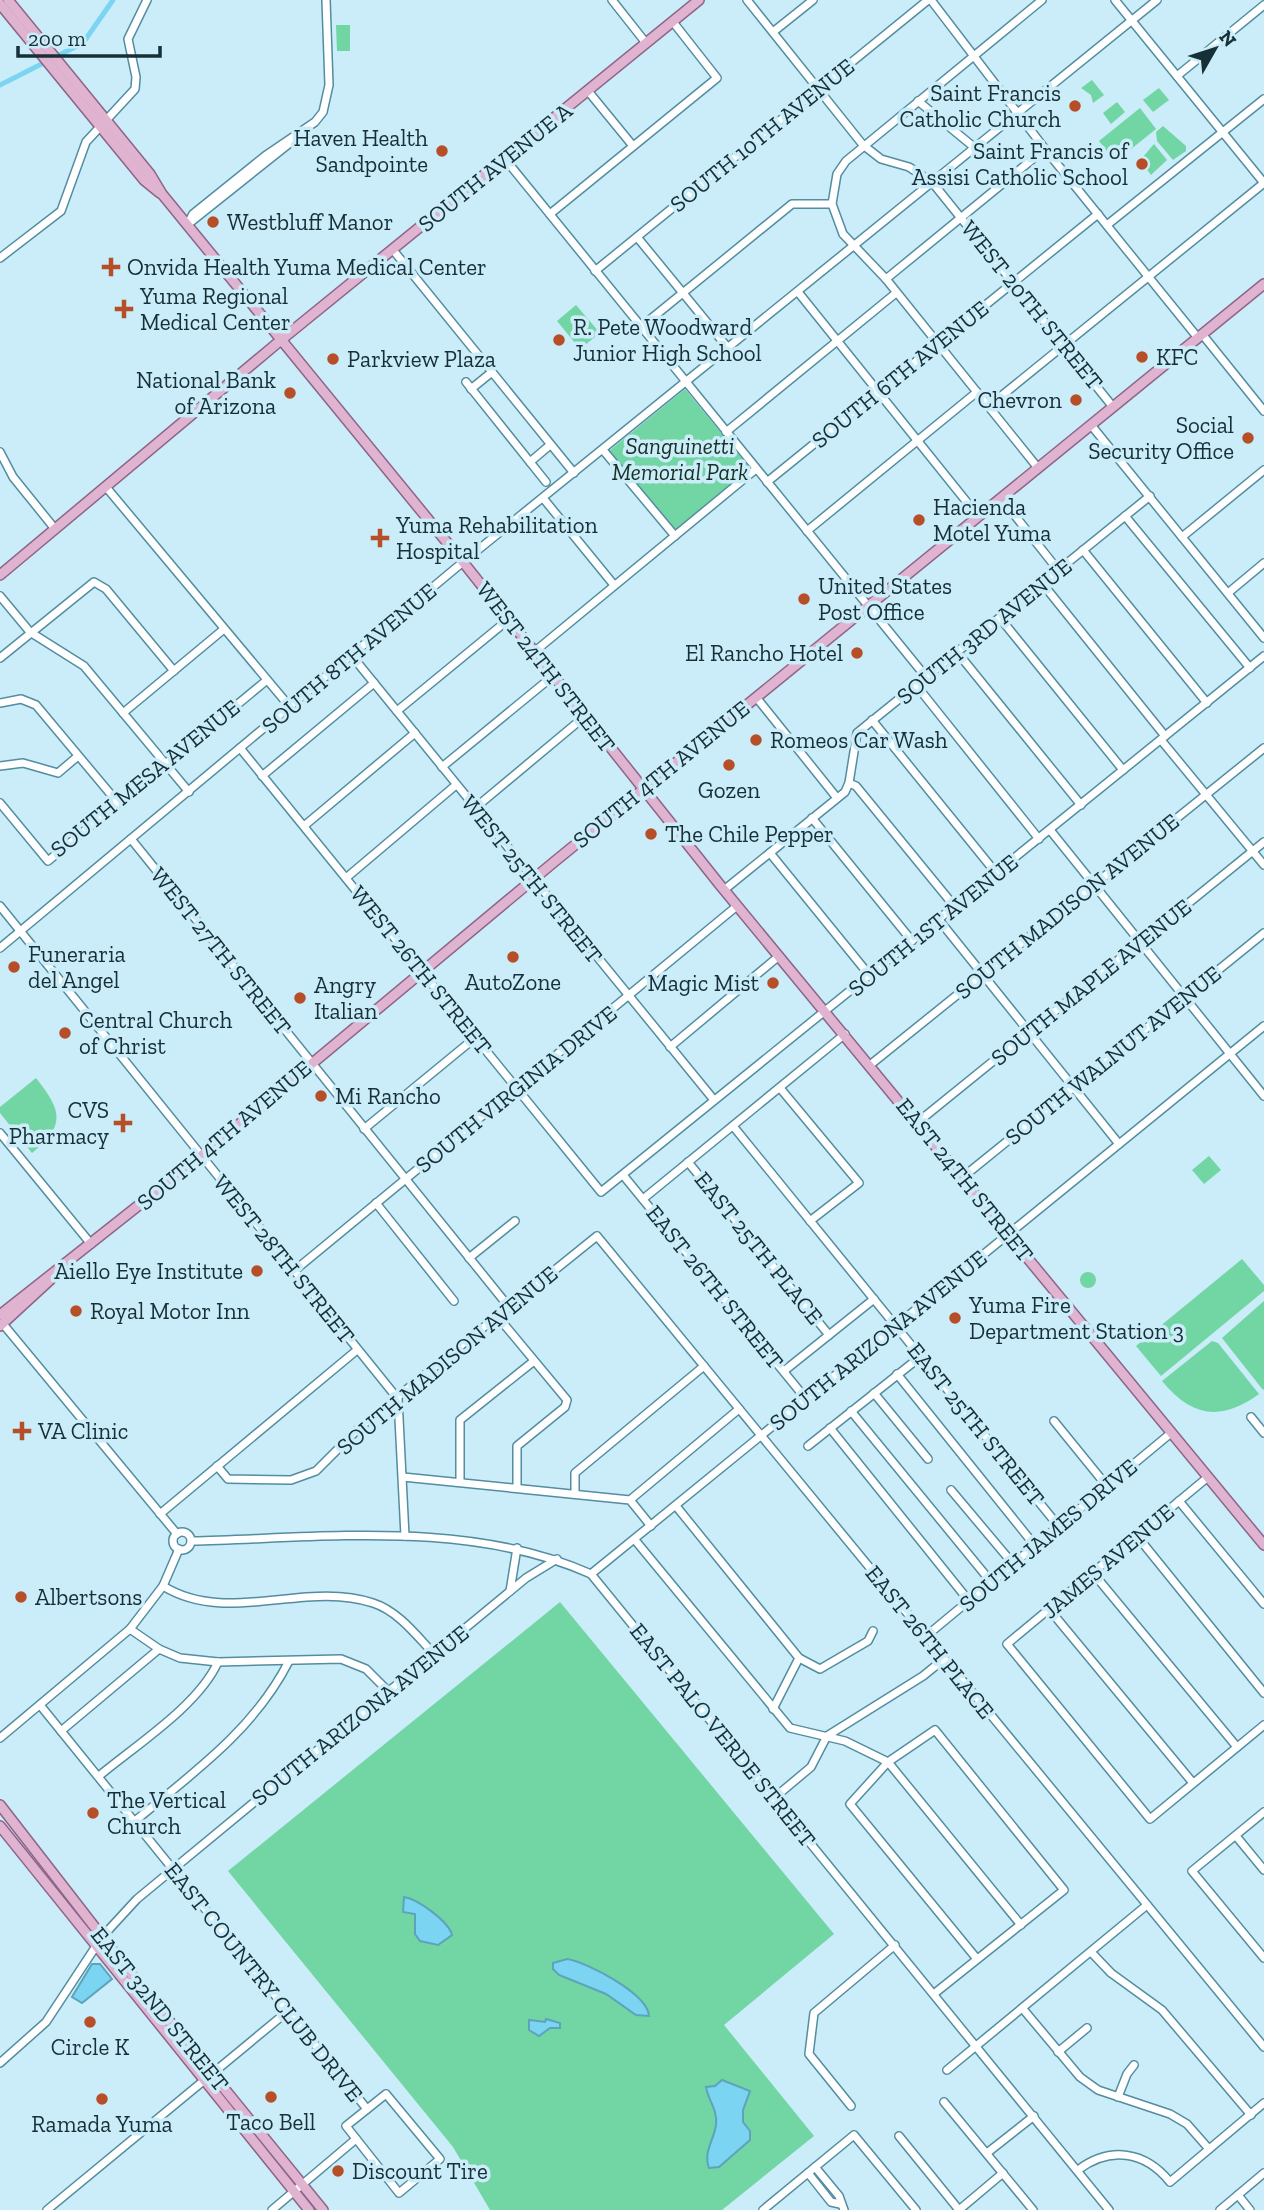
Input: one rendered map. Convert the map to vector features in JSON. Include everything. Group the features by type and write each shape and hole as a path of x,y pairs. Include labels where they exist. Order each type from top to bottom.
{"main road":[{"name":"SOUTH AVENUE A","path":"0,575 281,340 698,0"},
{"name":"WEST 24TH STREET","path":"3,7 46,53"},
{"name":"WEST 24TH STREET","path":"3,7 12,11 34,33 46,53 144,180 162,194 463,562 724,890 825,1010"},
{"name":"SOUTH 4TH AVENUE","path":"1,1321 532,880 1264,285"},
{"name":"EAST 24TH STREET","path":"825,1010 1264,1545"},
{"name":"EAST 32ND STREET","path":"0,1805 102,1937 323,2210"},
{"name":"EAST 32ND STREET","path":"0,1826 309,2210"},
{"path":"22,1855 31,1845"}],"street":[{"path":"0,258 61,211 69,198 86,142 135,89 136,77 128,39 147,0"},
{"path":"187,225 201,208 275,149 303,131 323,112 329,85 326,0"},
{"path":"612,0 646,43"},
{"name":"WEST 20TH STREET","path":"747,0 863,145 881,159 915,170 932,182 1113,407"},
{"path":"773,32 813,0"},
{"path":"929,0 975,54 1045,149 1264,411"},
{"name":"SOUTH 10TH AVENUE","path":"595,271 929,0"},
{"path":"1038,468 886,279 856,244 843,234 832,204 837,174 846,161 1042,0"},
{"path":"989,406 1264,183 1115,0"},
{"name":"SOUTH 8TH AVENUE","path":"0,948 463,562 1157,0"},
{"path":"1177,76 1264,5"},
{"path":"550,214 718,78 673,22"},
{"path":"588,91 633,146"},
{"path":"1107,225 1264,99"},
{"path":"918,102 975,148"},
{"path":"886,279 1045,149"},
{"path":"505,159 926,677"},
{"path":"641,327 792,204 832,204"},
{"name":"SOUTH 6TH AVENUE","path":"767,482 1098,214"},
{"path":"638,237 728,348"},
{"path":"393,250 574,473"},
{"path":"798,292 978,516"},
{"path":"726,432 896,293"},
{"path":"492,373 469,386 546,482"},
{"path":"807,531 977,392"},
{"name":"WEST 20TH STREET","path":"1091,425 1264,638"},
{"path":"530,462 550,445"},
{"path":"603,450 675,536"},
{"path":"0,452 13,477 55,529"},
{"path":"534,652 756,469"},
{"path":"1182,537 1264,470"},
{"path":"106,487 290,707"},
{"name":"SOUTH 3RD AVENUE","path":"849,783 855,736 1150,496"},
{"path":"543,498 614,585"},
{"path":"1001,498 1058,570"},
{"path":"1125,516 1250,668"},
{"path":"1083,550 1206,703"},
{"path":"1228,593 1264,563"},
{"path":"0,658 86,585 100,583 174,671"},
{"path":"1042,583 1264,865"},
{"path":"0,596 30,632 84,666 188,792"},
{"path":"1000,618 1123,770"},
{"path":"397,712 509,619"},
{"path":"123,713 224,629"},
{"path":"957,652 1081,804"},
{"name":"WEST 25TH STREET","path":"352,656 714,1100"},
{"name":"SOUTH 1ST AVENUE","path":"601,1192 1264,656"},
{"path":"442,768 553,676"},
{"name":"SOUTH MESA AVENUE","path":"0,803 48,861 267,680"},
{"path":"262,776 374,683"},
{"path":"916,685 1039,839"},
{"path":"756,697 838,798"},
{"path":"0,703 21,699 36,705 118,803"},
{"path":"475,808 584,717"},
{"path":"872,720 996,873"},
{"path":"303,826 415,733"},
{"name":"WEST 26TH STREET","path":"240,748 601,1192"},
{"name":"SOUTH MADISON AVENUE","path":"870,1065 1264,748"},
{"path":"0,766 23,763 58,773 78,756"},
{"path":"724,890 838,798 849,783 856,786 955,907"},
{"path":"346,878 456,785"},
{"path":"812,818 912,941"},
{"path":"1050,830 1264,1096"},
{"name":"WEST 27TH STREET","path":"131,839 509,1307"},
{"name":"SOUTH MAPLE AVENUE","path":"918,1122 1264,842"},
{"path":"769,853 870,976"},
{"name":"WEST 28TH STREET","path":"0,906 398,1399"},
{"name":"SOUTH VIRGINIA DRIVE","path":"294,1271 737,906"},
{"path":"939,920 1119,1144"},
{"name":"SOUTH WALNUT AVENUE","path":"963,1177 1264,933"},
{"path":"670,1047 779,956"},
{"name":"SOUTH ARIZONA AVENUE","path":"591,1574 1264,1026"},
{"path":"643,1199 845,1034"},
{"path":"364,1129 476,1037"},
{"path":"780,1088 859,1183 810,1221"},
{"name":"EAST 25TH STREET","path":"733,1126 1060,1528"},
{"path":"0,1133 91,1244"},
{"name":"EAST 25TH PLACE","path":"688,1162 829,1335"},
{"name":"EAST 26TH STREET","path":"623,1175 806,1399"},
{"path":"376,1203 454,1301"},
{"path":"469,1258 515,1221"},
{"name":"SOUTH MADISON AVENUE","path":"217,1466 228,1479 291,1480 305,1477 324,1465 359,1427 398,1399 597,1236"},
{"name":"EAST 26TH PLACE","path":"597,1236 1264,2047"},
{"path":"784,1371 874,1299"},
{"path":"498,1317 567,1399 565,1407 517,1446 517,1486"},
{"path":"1,1321 177,1534"},
{"path":"160,1514 357,1350"},
{"path":"808,1446 920,1356"},
{"path":"460,1481 460,1420 534,1361"},
{"path":"575,1493 575,1473 704,1366"},
{"path":"897,1374 1036,1547"},
{"path":"874,1393 928,1459"},
{"path":"398,1399 405,1536"},
{"path":"630,1500 739,1409"},
{"path":"851,1411 992,1583"},
{"path":"1251,1417 1264,1433"},
{"path":"1054,1421 1106,1485"},
{"path":"830,1429 969,1601"},
{"name":"SOUTH JAMES DRIVE","path":"925,1637 1060,1528 1106,1485 1171,1433"},
{"path":"403,1477 517,1486 630,1500 651,1526"},
{"name":"JAMES AVENUE","path":"1193,1783 1150,1819 1007,1644 1208,1478"},
{"path":"951,1490 1014,1564"},
{"path":"1179,1501 1264,1604"},
{"path":"676,1506 799,1658 820,1669 868,1641 873,1631"},
{"path":"177,1534 186,1533 192,1541 187,1549 179,1549"},
{"path":"177,1534 174,1543 179,1549"},
{"name":"EAST PALO VERDE STREET","path":"192,1541 405,1536 517,1549 558,1559 591,1574 935,1993 1109,2210"},
{"path":"1137,1536 1264,1693"},
{"path":"635,1540 790,1728 827,1736 888,1762 1021,1925"},
{"path":"0,1738 130,1629 163,1586 179,1549"},
{"path":"510,1591 517,1549"},
{"name":"SOUTH ARIZONA AVENUE","path":"0,2063 46,2022 102,1937 127,1908 510,1591 558,1559"},
{"path":"1093,1573 1237,1747"},
{"path":"163,1586 192,1600 230,1603 344,1596 374,1603 403,1622 434,1654"},
{"path":"1049,1609 1193,1783 1264,1725"},
{"path":"130,1629 159,1649 180,1658 218,1662 341,1659 366,1669 388,1691"},
{"path":"61,1731 159,1649"},
{"path":"773,1709 799,1658"},
{"path":"774,1798 811,1767 827,1736 923,1676 944,1659"},
{"path":"135,1821 214,1756 254,1717 276,1686 289,1661"},
{"path":"99,1776 179,1710 210,1679 218,1662"},
{"name":"EAST COUNTRY CLUB DRIVE","path":"40,1705 367,2109"},
{"path":"935,1993 1064,1890 935,1730 888,1762 850,1804 976,1959"},
{"path":"1264,1812 1192,1871 1264,1958"},
{"path":"1236,1836 1264,1870"},
{"path":"947,2070 1147,1905"},
{"path":"849,2104 809,2054 814,2013 895,1945"},
{"path":"1091,1952 1111,1973 1162,2010 1251,2115"},
{"path":"1023,2008 1080,2077 1098,2090 1170,2114 1186,2124 1209,2149"},
{"path":"47,2210 288,2011"},
{"path":"1058,2052 1087,2028"},
{"path":"1118,2097 1127,2074 1135,2065"},
{"path":"386,2094 440,2159 399,2193 346,2126 367,2109 386,2094"},
{"path":"944,2102 1033,2210"},
{"path":"1078,2170 1092,2160 1125,2154 1158,2167 1170,2182 1264,2104"},
{"path":"987,2154 1034,2116"},
{"path":"769,2208 855,2135 916,2210"},
{"path":"899,2136 959,2210 1003,2173"},
{"path":"272,2210 357,2140"},
{"path":"815,2167 839,2196 842,2207"},
{"path":"808,2173 831,2202 842,2207"},
{"path":"1220,2210 1264,2173"},
{"path":"1237,2195 1250,2210"}],"green space":[{"path":"336,25 350,25 350,51 337,51"},
{"path":"1092,80 1104,95 1093,103 1091,95 1081,88"},
{"path":"1159,88 1169,100 1153,112 1143,100"},
{"path":"1117,102 1125,112 1111,124 1103,113"},
{"path":"1140,108 1156,129 1115,162 1099,141"},
{"path":"1163,126 1186,146 1186,151 1173,160 1157,141 1156,132"},
{"path":"1154,144 1167,160 1151,175 1142,158"},
{"path":"576,305 600,333 580,349 557,321"},
{"name":"Sanguinetti Memorial Park","path":"685,389 750,468 675,531 609,451"},
{"path":"36,1078 51,1100 56,1117 51,1134 32,1153 0,1113 0,1107"},
{"path":"1209,1156 1221,1170 1204,1184 1192,1170"},
{"path":"1242,1259 1264,1285 1264,1291 1161,1376 1136,1346"},
{"path":"1085,1272 1091,1272 1096,1280 1094,1286 1085,1288 1080,1283 1080,1277"},
{"path":"1264,1301 1264,1389 1263,1390 1222,1338"},
{"path":"1212,1341 1218,1343 1259,1394 1232,1409 1220,1412 1196,1408 1173,1393 1162,1381"},
{"path":"560,1602 834,1934 724,2025 814,2136 722,2210 490,2210 453,2147 228,1871"}],"water":[{"path":"404,1897 432,1912 452,1935 438,1945 420,1941 415,1934 415,1914 403,1912"},
{"path":"567,1959 588,1966 628,1989 646,2007 649,2016 636,2015 606,1994 559,1975 553,1969 553,1963"},
{"path":"92,1964 100,1964 112,1979 82,2003 72,1997"},
{"path":"546,2019 560,2023 560,2028 550,2028 539,2036 529,2030 529,2020 545,2022"},
{"path":"722,2080 750,2091 743,2110 743,2122 750,2131 750,2140 719,2167 709,2168 708,2151 716,2120 706,2087 715,2086"}],"waterway":[{"path":"0,85 83,43 113,0"}],"place":[{"name":"Saint Francis Catholic Church","path":"1075,106"},
{"name":"Haven Health Sandpointe","path":"442,151"},
{"name":"Saint Francis of Assisi Catholic School","path":"1142,164"},
{"name":"Westbluff Manor","path":"213,222"},
{"name":"Onvida Health Yuma Medical Center","path":"111,267"},
{"name":"Yuma Regional Medical Center","path":"124,309"},
{"name":"R. Pete Woodward Junior High School","path":"559,340"},
{"name":"KFC","path":"1142,357"},
{"name":"Parkview Plaza","path":"333,359"},
{"name":"National Bank of Arizona","path":"290,393"},
{"name":"Chevron","path":"1076,400"},
{"name":"Social Security Office","path":"1248,438"},
{"name":"Hacienda Motel Yuma","path":"919,520"},
{"name":"Yuma Rehabilitation Hospital","path":"380,538"},
{"name":"United States Post Office","path":"804,599"},
{"name":"El Rancho Hotel","path":"857,653"},
{"name":"Romeos Car Wash","path":"756,740"},
{"name":"Gozen","path":"729,765"},
{"name":"The Chile Pepper","path":"651,834"},
{"name":"AutoZone","path":"513,957"},
{"name":"Funeraria del Angel","path":"14,967"},
{"name":"Magic Mist","path":"773,983"},
{"name":"Angry Italian","path":"300,998"},
{"name":"Central Church of Christ","path":"65,1033"},
{"name":"Mi Rancho","path":"321,1096"},
{"name":"CVS Pharmacy","path":"123,1123"},
{"name":"Aiello Eye Institute","path":"257,1271"},
{"name":"Royal Motor Inn","path":"76,1311"},
{"name":"Yuma Fire Department Station 3","path":"955,1318"},
{"name":"VA Clinic","path":"22,1431"},
{"name":"Albertsons","path":"21,1597"},
{"name":"The Vertical Church","path":"93,1813"},
{"name":"Circle K","path":"90,2022"},
{"name":"Taco Bell","path":"271,2097"},
{"name":"Ramada Yuma","path":"102,2099"},
{"name":"Discount Tire","path":"338,2171"}]}
